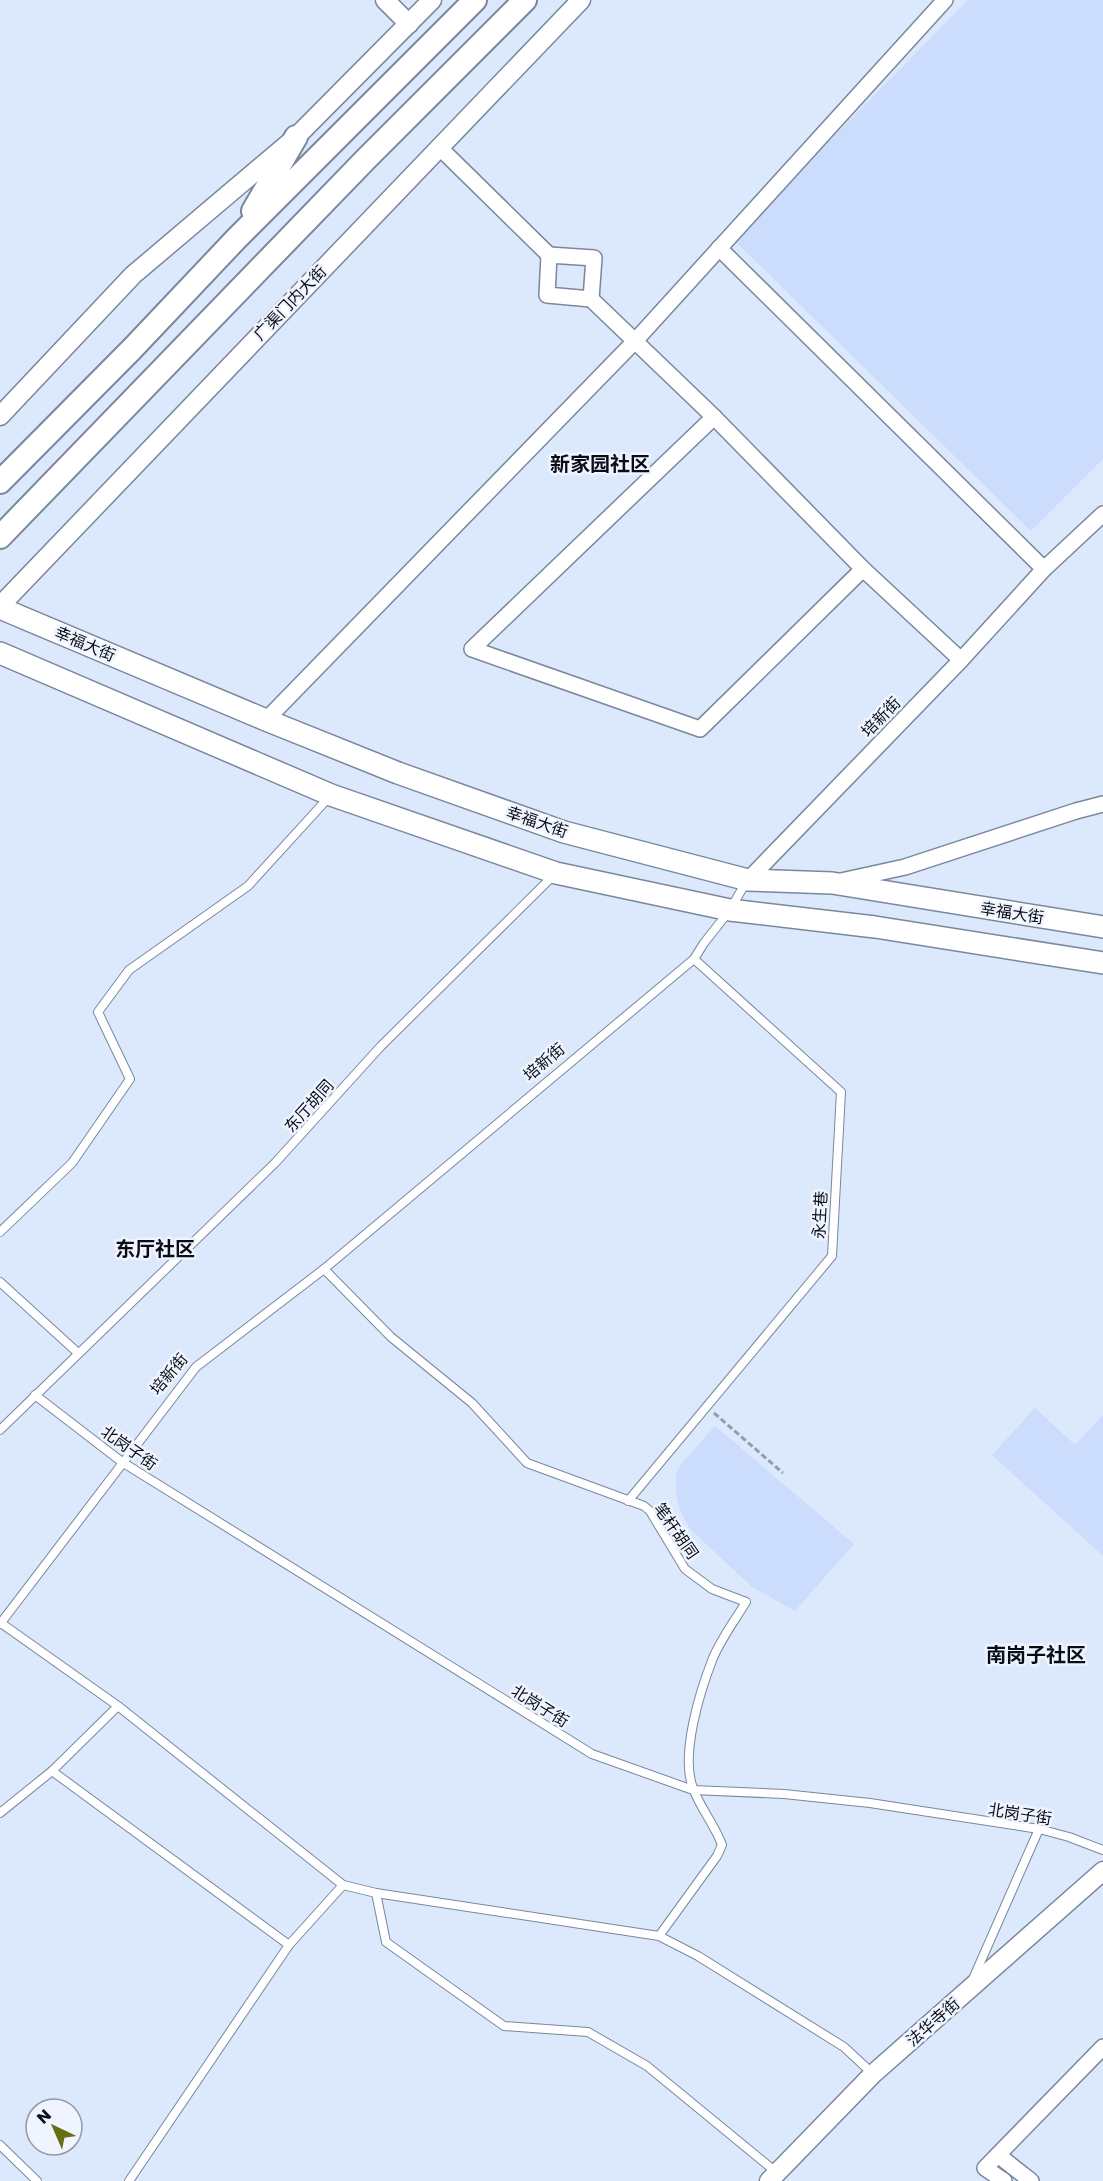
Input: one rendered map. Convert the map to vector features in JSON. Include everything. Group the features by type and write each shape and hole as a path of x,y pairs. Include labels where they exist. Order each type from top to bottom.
{"main road":[{"path":"0,482 132,349 237,238 475,0"},
{"path":"0,537 357,168 525,0"},
{"path":"237,238 296,137"},
{"name":"幸福大街","path":"0,607 266,720 398,773 564,832 748,880 832,883 1103,927"},
{"path":"0,653 331,795 556,873 730,910 875,927 1103,963"}],"street":[{"path":"385,0 413,19"},
{"path":"402,0 413,19"},
{"path":"0,416 133,275 296,137 432,0"},
{"name":"广渠门内大街","path":"0,607 581,0"},
{"path":"266,720 636,341 945,0"},
{"path":"439,147 549,255 594,258 591,298"},
{"path":"719,248 1044,569"},
{"path":"549,255 547,296 591,298 714,417 863,569 961,660"},
{"path":"714,417 472,649 700,729 863,569"},
{"name":"培新街","path":"748,880 961,660 1044,569 1103,514"},
{"path":"832,883 905,867 1103,804"},
{"name":"法华寺街","path":"773,2177 873,2074 1102,1875"},
{"path":"1004,2181 985,2168 1103,2047"},
{"path":"999,2155 1031,2181"}],"lane":[{"path":"0,1232 72,1163 130,1079 98,1012 129,970 248,886 331,795"},
{"name":"东厅胡同","path":"0,1430 275,1163 381,1046 556,873"},
{"name":"培新街","path":"1,1623 195,1367 324,1269 694,959 730,910 748,880"},
{"name":"永生巷","path":"628,1501 832,1256 841,1092 694,959"},
{"name":"笔杆胡同","path":"324,1269 391,1337 472,1403 527,1463 644,1506 650,1511 685,1569 712,1589 746,1602 714,1657 698,1705 687,1761 693,1790 717,1830 723,1845 659,1936"},
{"path":"0,1282 78,1353"},
{"name":"北岗子街","path":"35,1395 122,1462 592,1754 693,1790 784,1794 870,1803 1039,1829 1069,1836 1103,1850"},
{"path":"1,1623 118,1706 343,1885 376,1893 659,1936 698,1956 844,2047 873,2074"},
{"path":"0,1813 52,1771 118,1706"},
{"path":"52,1771 289,1945"},
{"path":"967,1992 1039,1829"},
{"path":"129,2181 289,1945 343,1885"},
{"path":"376,1893 386,1942 504,2026 588,2032 647,2066 773,2177"},
{"path":"0,2145 37,2181"}],"path":[{"path":"706,1406 783,1473"}],"shaded area":[{"path":"968,0 1103,0 1103,459 1031,531 733,239"},
{"path":"1035,1408 1075,1445 1103,1415 1103,1556 992,1455"},
{"path":"715,1426 854,1544 795,1611 751,1586 690,1529 680,1510 676,1494 676,1474 682,1463"}],"district":[{"name":"新家园社区","path":"600,464"},
{"name":"东厅社区","path":"155,1249"},
{"name":"南岗子社区","path":"1036,1655"}]}
